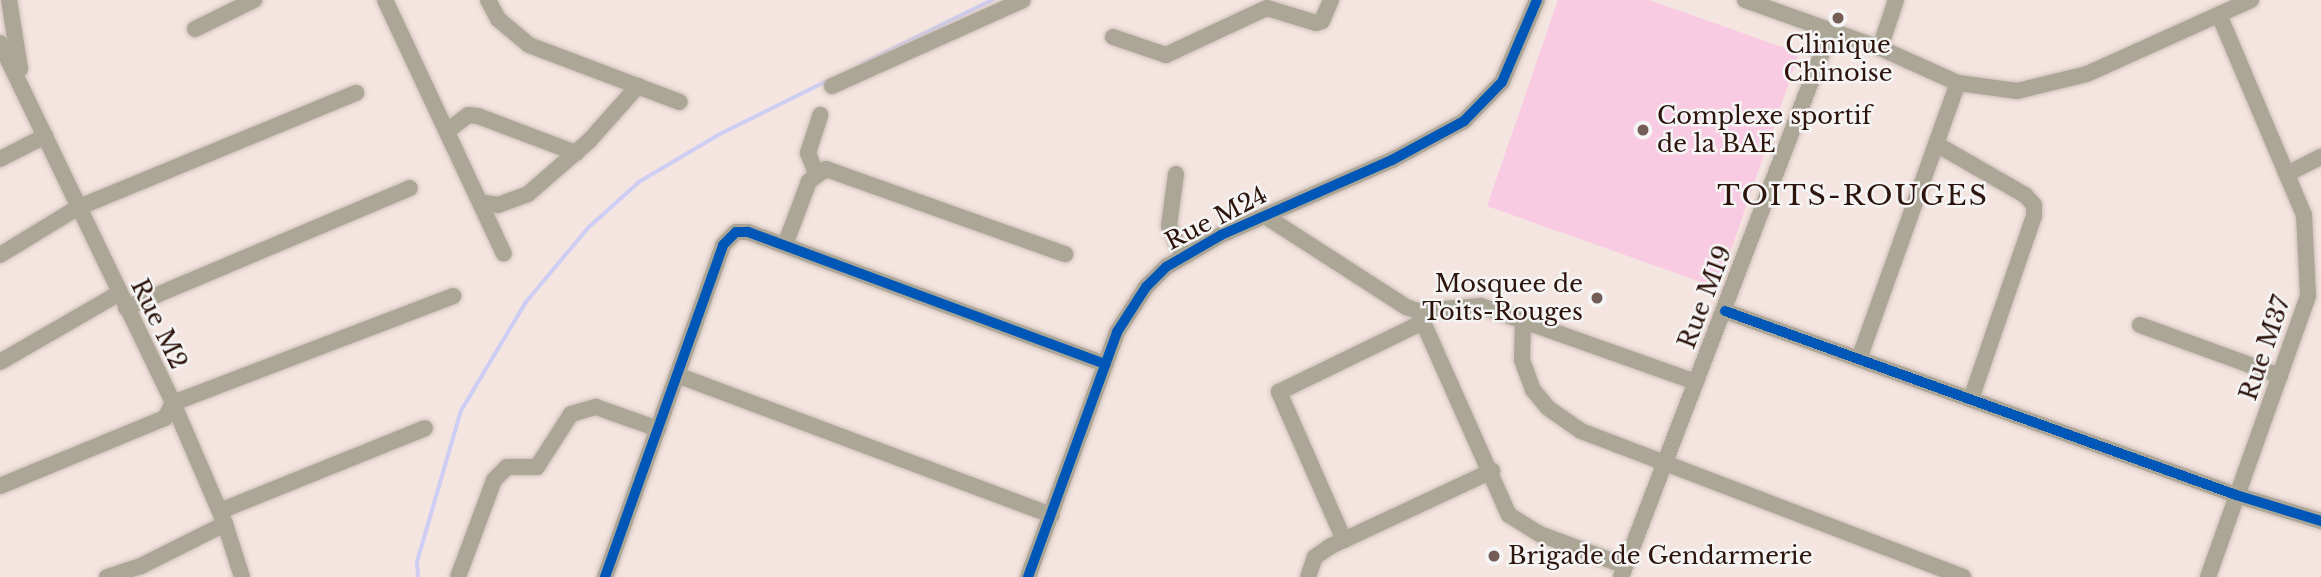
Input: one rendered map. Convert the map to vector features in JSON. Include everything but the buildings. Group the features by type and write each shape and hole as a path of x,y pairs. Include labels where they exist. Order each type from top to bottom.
{"street":[{"path":"9,0 25,95"},
{"path":"195,29 254,0"},
{"path":"385,0 504,254"},
{"path":"489,0 498,19 529,45 680,102"},
{"path":"1113,37 1166,55 1271,5 1316,23 1322,21 1331,0"},
{"name":"Rue M24","path":"1028,577 1105,364 1128,310 1156,277 1183,256 1265,216 1401,156 1464,121 1502,82 1538,0"},
{"path":"1745,0 1880,48 1958,83 2017,91 2087,74 2251,0"},
{"path":"1880,48 1896,0"},
{"path":"832,86 1012,2"},
{"name":"Rue M37","path":"2208,577 2280,376 2315,299 2308,237 2287,174 2219,15"},
{"name":"Rue M19","path":"1623,571 1830,32"},
{"path":"1,47 25,95"},
{"path":"1859,359 1958,83"},
{"path":"480,202 498,205 528,194 576,153 638,86"},
{"path":"0,255 77,208 356,93"},
{"name":"Rue M2","path":"25,95 173,403 222,517 242,577"},
{"path":"447,131 468,115 478,116 576,153"},
{"path":"785,245 816,173 808,153 820,116"},
{"path":"0,159 44,136"},
{"path":"1936,144 2025,195 2034,205 2034,216 1971,399"},
{"path":"2287,174 2321,157"},
{"path":"816,173 838,171 1065,254"},
{"path":"1176,174 1169,226 1183,256"},
{"path":"0,362 122,301 410,188"},
{"path":"1265,216 1367,285 1420,317 1516,522 1623,571"},
{"path":"605,577 728,237 748,232 1105,364"},
{"path":"0,486 165,418 173,403 453,296"},
{"path":"1345,540 1279,392 1420,317 1481,306 1696,382"},
{"path":"1725,311 2236,495 2321,521"},
{"path":"1523,320 1522,360 1539,399 1589,435 1963,577"},
{"path":"2140,325 2280,376"},
{"path":"677,375 1052,514"},
{"path":"458,577 494,480 507,467 537,467 579,409 596,407 657,429"},
{"path":"107,577 141,566 222,517 425,428"},
{"path":"1308,577 1315,557 1345,540 1492,471"}],"shaded area":[{"name":"Complexe sportif de la BAE","path":"1558,0 1649,0 1799,53 1718,288 1487,206"}],"waterway":[{"path":"862,64 992,0"},
{"path":"418,577 417,562 461,411 526,302 588,228 639,182 722,133 827,81"}],"cycle path":[{"path":"1028,577 1117,332 1146,287 1166,267 1221,235 1392,160 1464,121 1502,82 1537,0"},
{"path":"605,577 723,245 736,232 748,232 1105,364"},
{"path":"1725,311 2236,495 2321,521"}],"place":[{"name":"Clinique Chinoise","path":"1838,18"},
{"name":"Complexe sportif de la BAE","path":"1643,130"},
{"name":"Mosquee de Toits-Rouges","path":"1597,298"},
{"name":"Brigade de Gendarmerie","path":"1494,556"}],"district":[{"name":"TOITS-ROUGES","path":"1853,196"}]}
